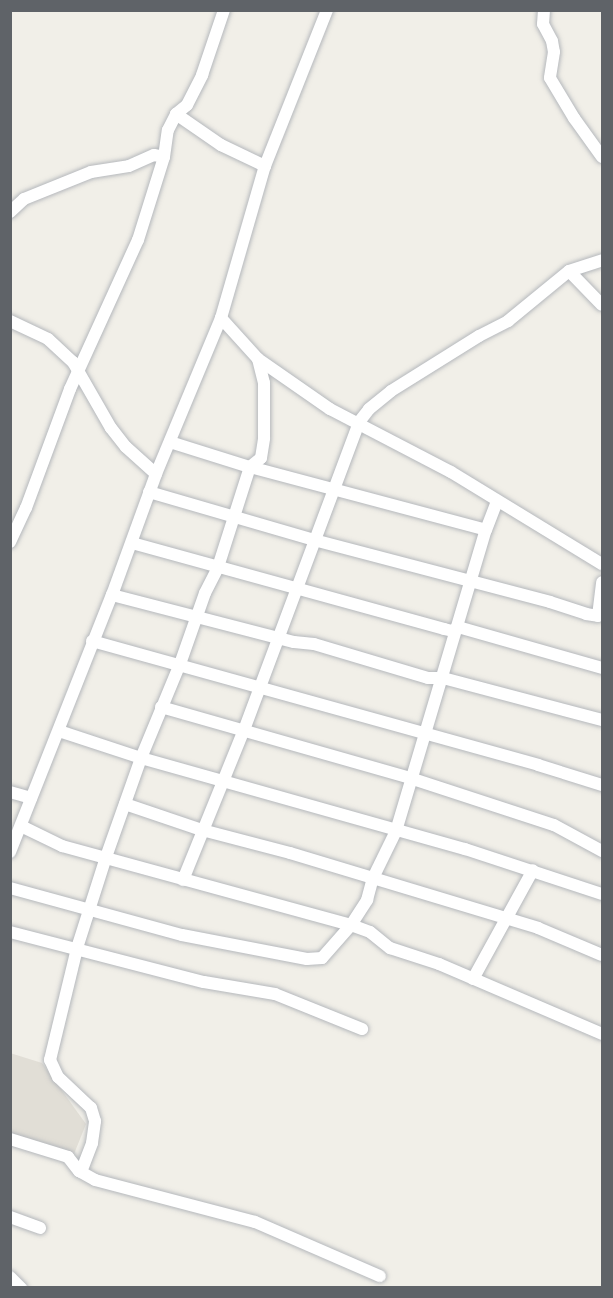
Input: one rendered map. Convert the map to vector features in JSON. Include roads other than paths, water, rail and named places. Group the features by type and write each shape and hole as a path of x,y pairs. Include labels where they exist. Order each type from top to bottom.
{"street":[{"path":"10,542 78,373 138,240 164,157 168,130 176,114 187,105 202,75 224,10"},
{"path":"10,852 132,543 156,474 221,318 265,166 327,10"},
{"path":"544,10 543,24 552,41 554,52 550,78 574,118 603,157"},
{"path":"176,114 221,145 265,166"},
{"path":"10,212 24,199 91,172 117,170 154,155 164,157"},
{"path":"183,880 279,639 295,589 359,422 369,409 391,391 443,357 508,321 569,271 603,260"},
{"path":"569,271 603,305"},
{"path":"221,318 258,359 330,409 359,422 451,472 497,502 603,564"},
{"path":"10,321 48,339 73,362 126,447 156,474"},
{"path":"81,1172 92,1143 95,1121 91,1108 58,1077 50,1060 77,948 106,857 161,707 218,567 250,467 261,458 264,438 264,383 258,359"},
{"path":"170,442 250,467 486,530"},
{"path":"149,492 314,540 471,580 598,616 603,582"},
{"path":"10,888 182,935 307,959 322,958 351,925 367,900 373,878 396,831 486,530 497,502"},
{"path":"132,543 444,629 453,631 458,627"},
{"path":"112,594 279,639 314,644 428,678 443,678 603,720"},
{"path":"458,627 603,668"},
{"path":"92,640 603,785"},
{"path":"161,707 412,779 555,825 603,851"},
{"path":"59,731 141,759 465,849 603,894"},
{"path":"10,792 31,798"},
{"path":"125,804 202,830 538,928 603,955"},
{"path":"21,826 62,846 351,925 370,932 390,948 473,979 571,1023 603,1034"},
{"path":"473,979 533,870"},
{"path":"10,932 204,982 275,994 362,1029"},
{"path":"10,1139 68,1157 81,1172 107,1184 152,1192 255,1222 380,1276"},
{"path":"10,1217 40,1228"},
{"path":"10,1277 21,1287"}]}
